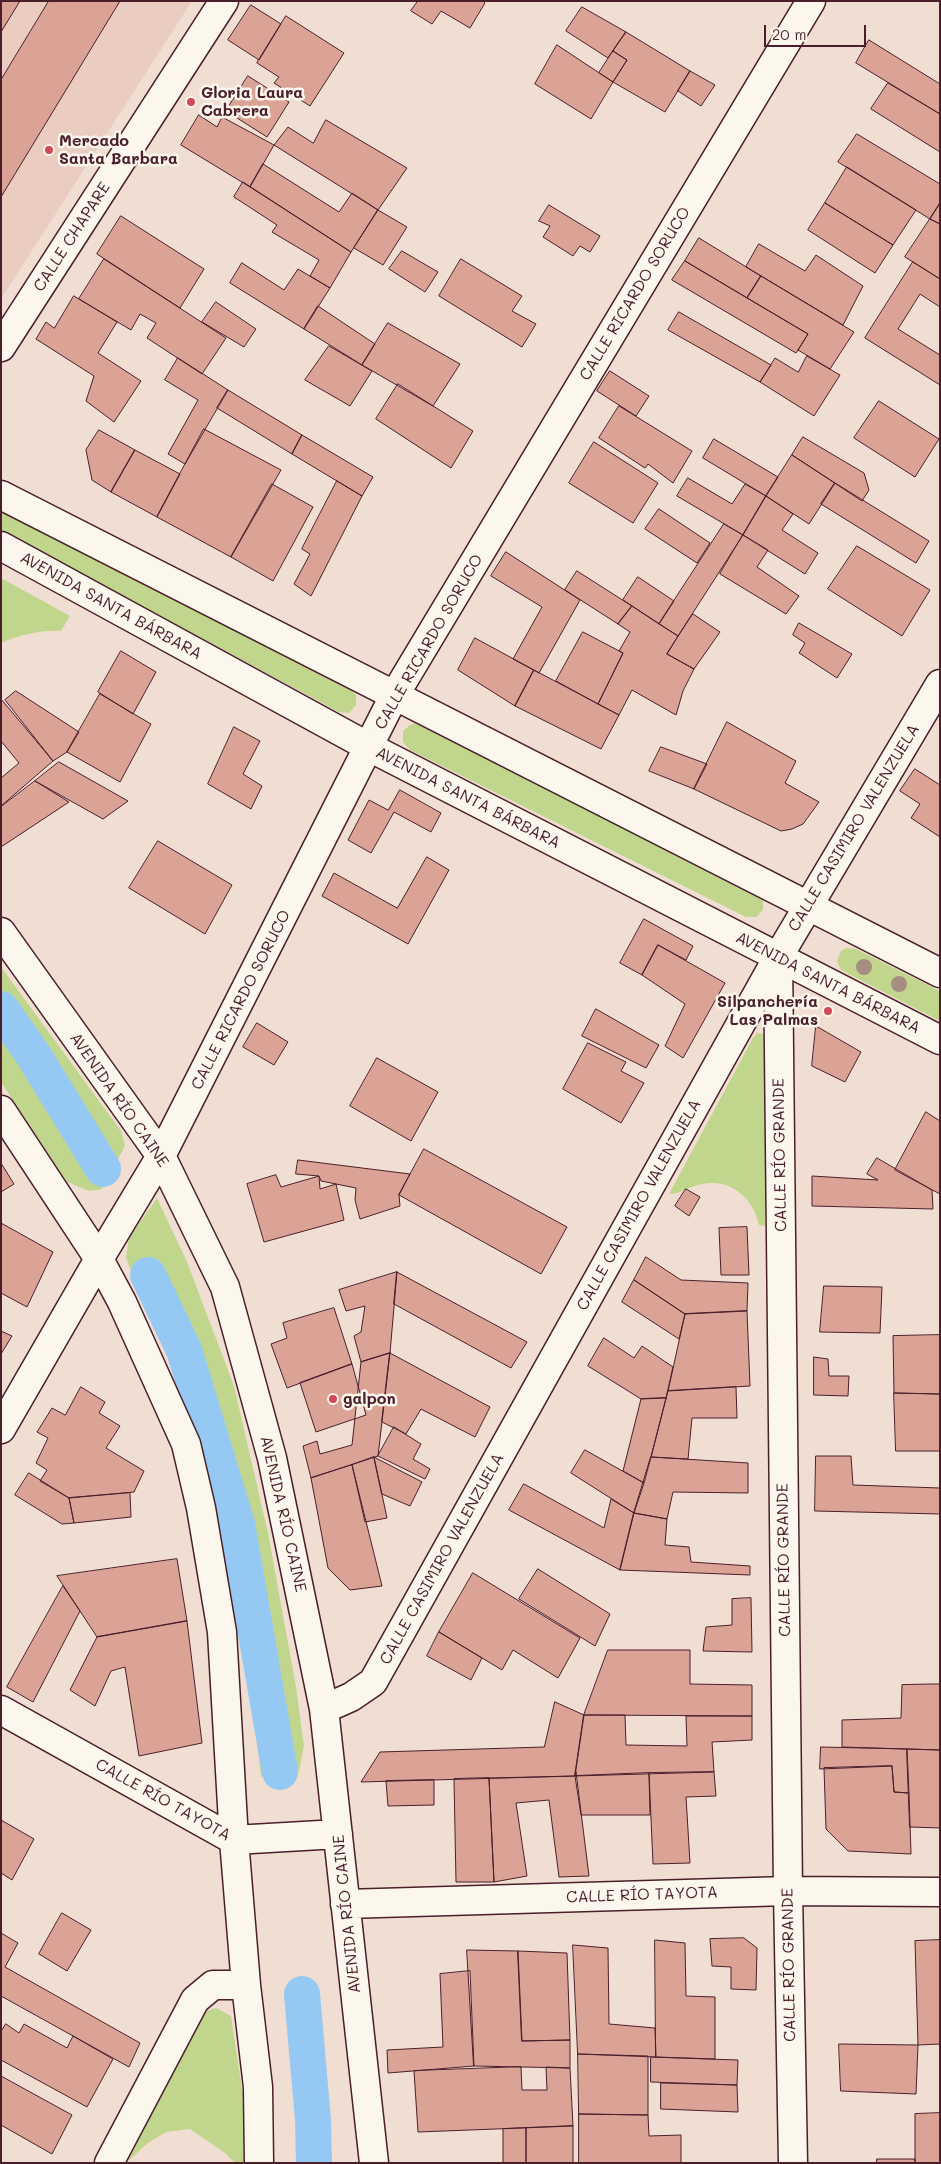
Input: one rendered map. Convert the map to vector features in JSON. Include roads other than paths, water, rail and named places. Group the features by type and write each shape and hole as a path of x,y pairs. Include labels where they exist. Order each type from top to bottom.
{"main road":[{"name":"CALLE CHAPARE","path":"1,347 224,1"},
{"name":"CALLE RICARDO SORUCO","path":"1,1428 161,1156 394,696 811,1"},
{"path":"1,495 940,973"},
{"name":"AVENIDA SANTA BÁRBARA","path":"1,546 369,748 940,1040"},
{"name":"CALLE CASIMIRO VALENZUELA","path":"324,1709 351,1698 374,1682 778,956 940,684"},
{"name":"AVENIDA RÍO CAINE","path":"1,932 161,1156 225,1287 272,1458 324,1709 374,2163"},
{"name":"CALLE RÍO GRANDE","path":"778,956 788,1891 793,2163"},
{"path":"1,1110 99,1259 122,1302 186,1444 202,1508 222,1632 234,1840 246,1985 258,2086 259,2163"},
{"name":"CALLE RÍO TAYOTA","path":"1,1710 234,1840 338,1834"},
{"name":"CALLE RÍO TAYOTA","path":"345,1904 788,1891 940,1892"},
{"path":"108,2163 194,2000 213,1985 246,1985"}],"waterway":[{"path":"1,1009 34,1056 103,1169"},
{"path":"148,1275 184,1350 237,1524 280,1772"},
{"path":"302,1994 313,2120 314,2163"}],"place":[{"name":"Gloria Laura Cabrera","path":"191,102"},
{"name":"Mercado Santa Barbara","path":"49,150"},
{"name":"Silpanchería Las Palmas","path":"828,1011"},
{"name":"galpon","path":"333,1399"}]}
